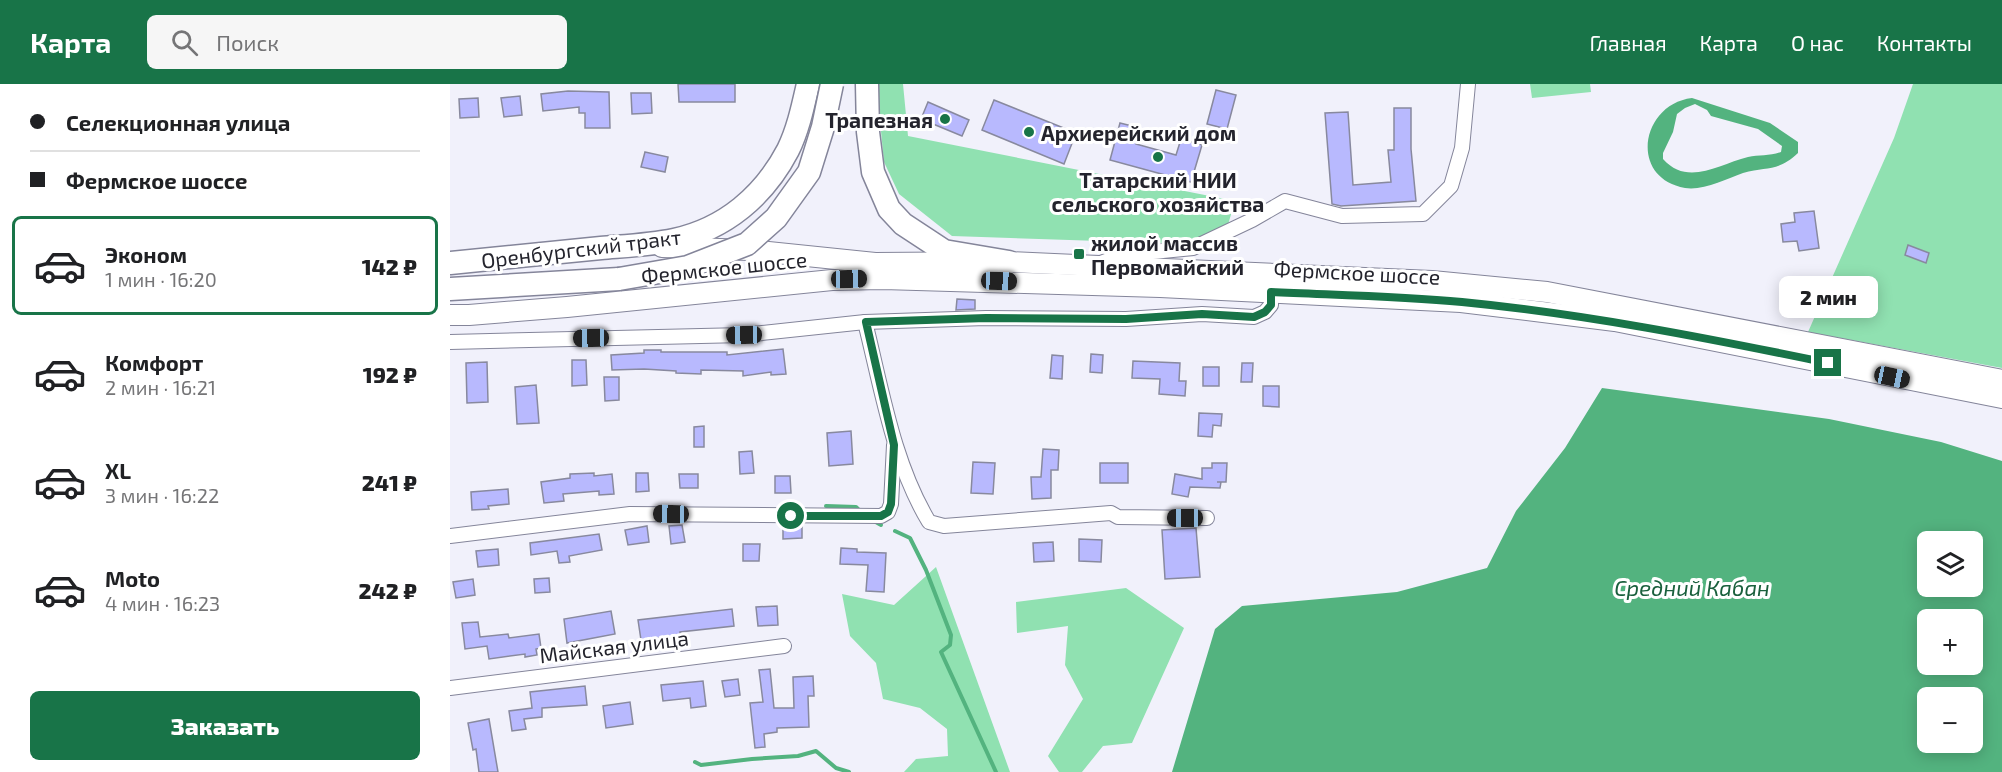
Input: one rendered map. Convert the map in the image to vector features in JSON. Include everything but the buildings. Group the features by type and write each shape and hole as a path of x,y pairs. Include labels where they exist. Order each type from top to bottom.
{"main road":[{"name":"Оренбургский тракт","path":"450,263 672,241 716,226 762,190 789,149 808,84"},
{"name":"Оренбургский тракт","path":"450,289 619,279 688,267 747,244 776,218 809,172 823,127 832,84"},
{"path":"867,84 868,132 873,172 889,209 903,224 944,251 1009,262"},
{"name":"Фермское шоссе","path":"628,246 749,250 875,263 1009,262 1432,281 1547,292 2002,380"},
{"name":"Фермское шоссе","path":"450,315 578,306 832,280 973,280 1461,302 1615,321 2002,398"}],"street":[{"path":"1090,267 1122,255 1193,248 1252,220 1285,201 1342,216 1423,214 1451,186 1462,148 1468,84"},
{"path":"450,342 744,335 866,322 986,318 1126,319 1202,314 1254,317 1265,312 1271,305 1271,292"},
{"path":"866,322 894,445 921,509 929,522 944,526 1111,513 1118,517 1207,518"},
{"path":"450,536 630,514 881,516 888,512 891,504 894,445"},
{"name":"Майская улица","path":"450,688 784,646"}],"shaded area":[{"path":"879,84 903,84 908,136 1235,201 1222,245 952,236 899,194 884,162"},
{"path":"1530,84 1590,84 1591,92 1532,98"},
{"path":"1913,84 2002,84 2002,368 1808,332 1894,138"},
{"path":"936,567 1010,772 904,772 916,759 948,756 947,729 920,708 883,699 876,663 850,636 842,594 894,605"},
{"path":"1126,588 1184,628 1132,743 1103,746 1082,772 1059,772 1048,756 1083,699 1065,665 1068,626 1017,633 1016,602"}],"water":[{"path":"1692,98 1770,123 1798,142 1798,153 1778,166 1743,173 1707,186 1685,188 1667,182 1655,171 1649,157 1648,141 1652,126 1661,113 1675,103","holes":["1695,104 1707,110 1711,116 1758,129 1782,146 1781,152 1748,157 1693,173 1673,167 1663,159 1663,153 1673,132 1677,114"]},
{"name":"Средний Кабан","path":"1602,388 1829,419 1941,442 2002,461 2002,772 1172,772 1215,629 1242,606 1397,592 1487,568 1516,511 1565,448"}],"waterway":[{"path":"826,506 856,507 860,511"},
{"path":"874,521 881,525"},
{"path":"895,531 910,538 926,570 951,635 950,645 941,652 996,772"},
{"path":"695,762 701,765 798,756 816,751 836,768 849,772"}],"place":[{"name":"Трапезная","path":"945,119"},
{"name":"Архиерейский дом","path":"1029,132"},
{"name":"Татарский НИИ сельского хозяйства","path":"1158,157"},
{"name":"жилой массив Первомайский","path":"1079,254"}],"route":[{"path":"791,516 871,517 881,516 888,512 891,504 894,445 866,322 986,318 1126,319 1202,314 1254,317 1265,312 1271,305 1271,292 1461,302 1615,321 1828,363"}]}
